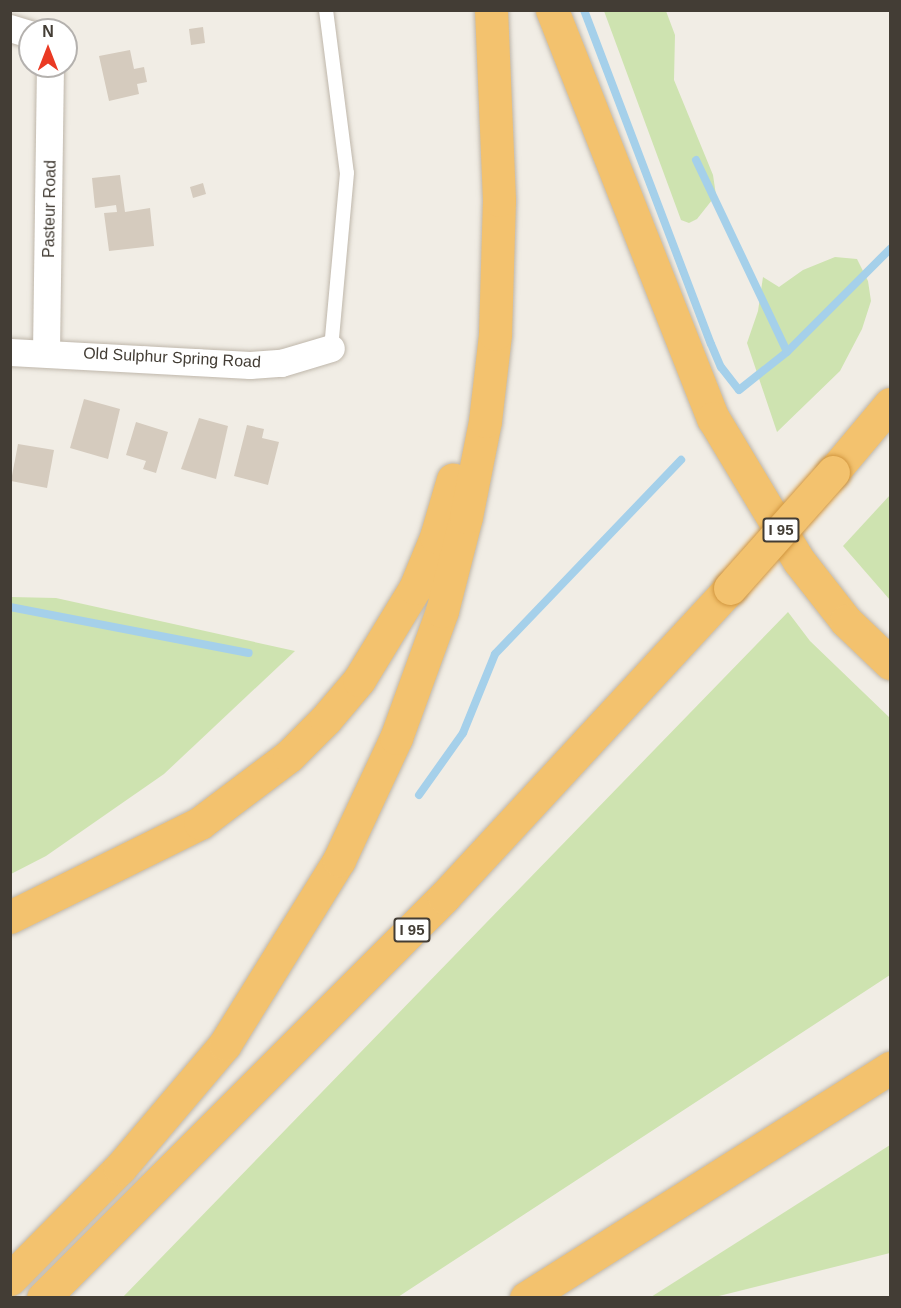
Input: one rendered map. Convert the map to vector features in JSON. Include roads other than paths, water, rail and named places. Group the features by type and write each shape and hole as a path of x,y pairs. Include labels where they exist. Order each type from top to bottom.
{"highway":[{"path":"10,1279 54,1237 177,1103 253,1002 339,860 396,738 442,611 466,517 484,422 498,266 495,63 491,10"},
{"path":"552,10 713,418 799,561 846,621 891,663"},
{"path":"10,917 152,850 200,823 246,791 326,719 359,680 392,631 436,537 466,416 478,326 495,63"},
{"name":"I 95","path":"43,1298 444,897 730,588 891,404"},
{"path":"526,1298 891,1068"}],"street":[{"name":"Pasteur Road","path":"46,351 50,78"},
{"name":"Old Sulphur Spring Road","path":"10,352 46,351 250,365 281,363 332,348"}],"lane":[{"path":"326,10 347,173 332,348"}],"waterway":[{"path":"584,10 711,344 721,367 739,390 787,352 890,249"},
{"path":"696,160 787,352"},
{"path":"419,795 463,733 495,654 681,460"},
{"path":"10,607 249,653"}],"tunnel":[{"path":"10,1295 14,1298"}]}
